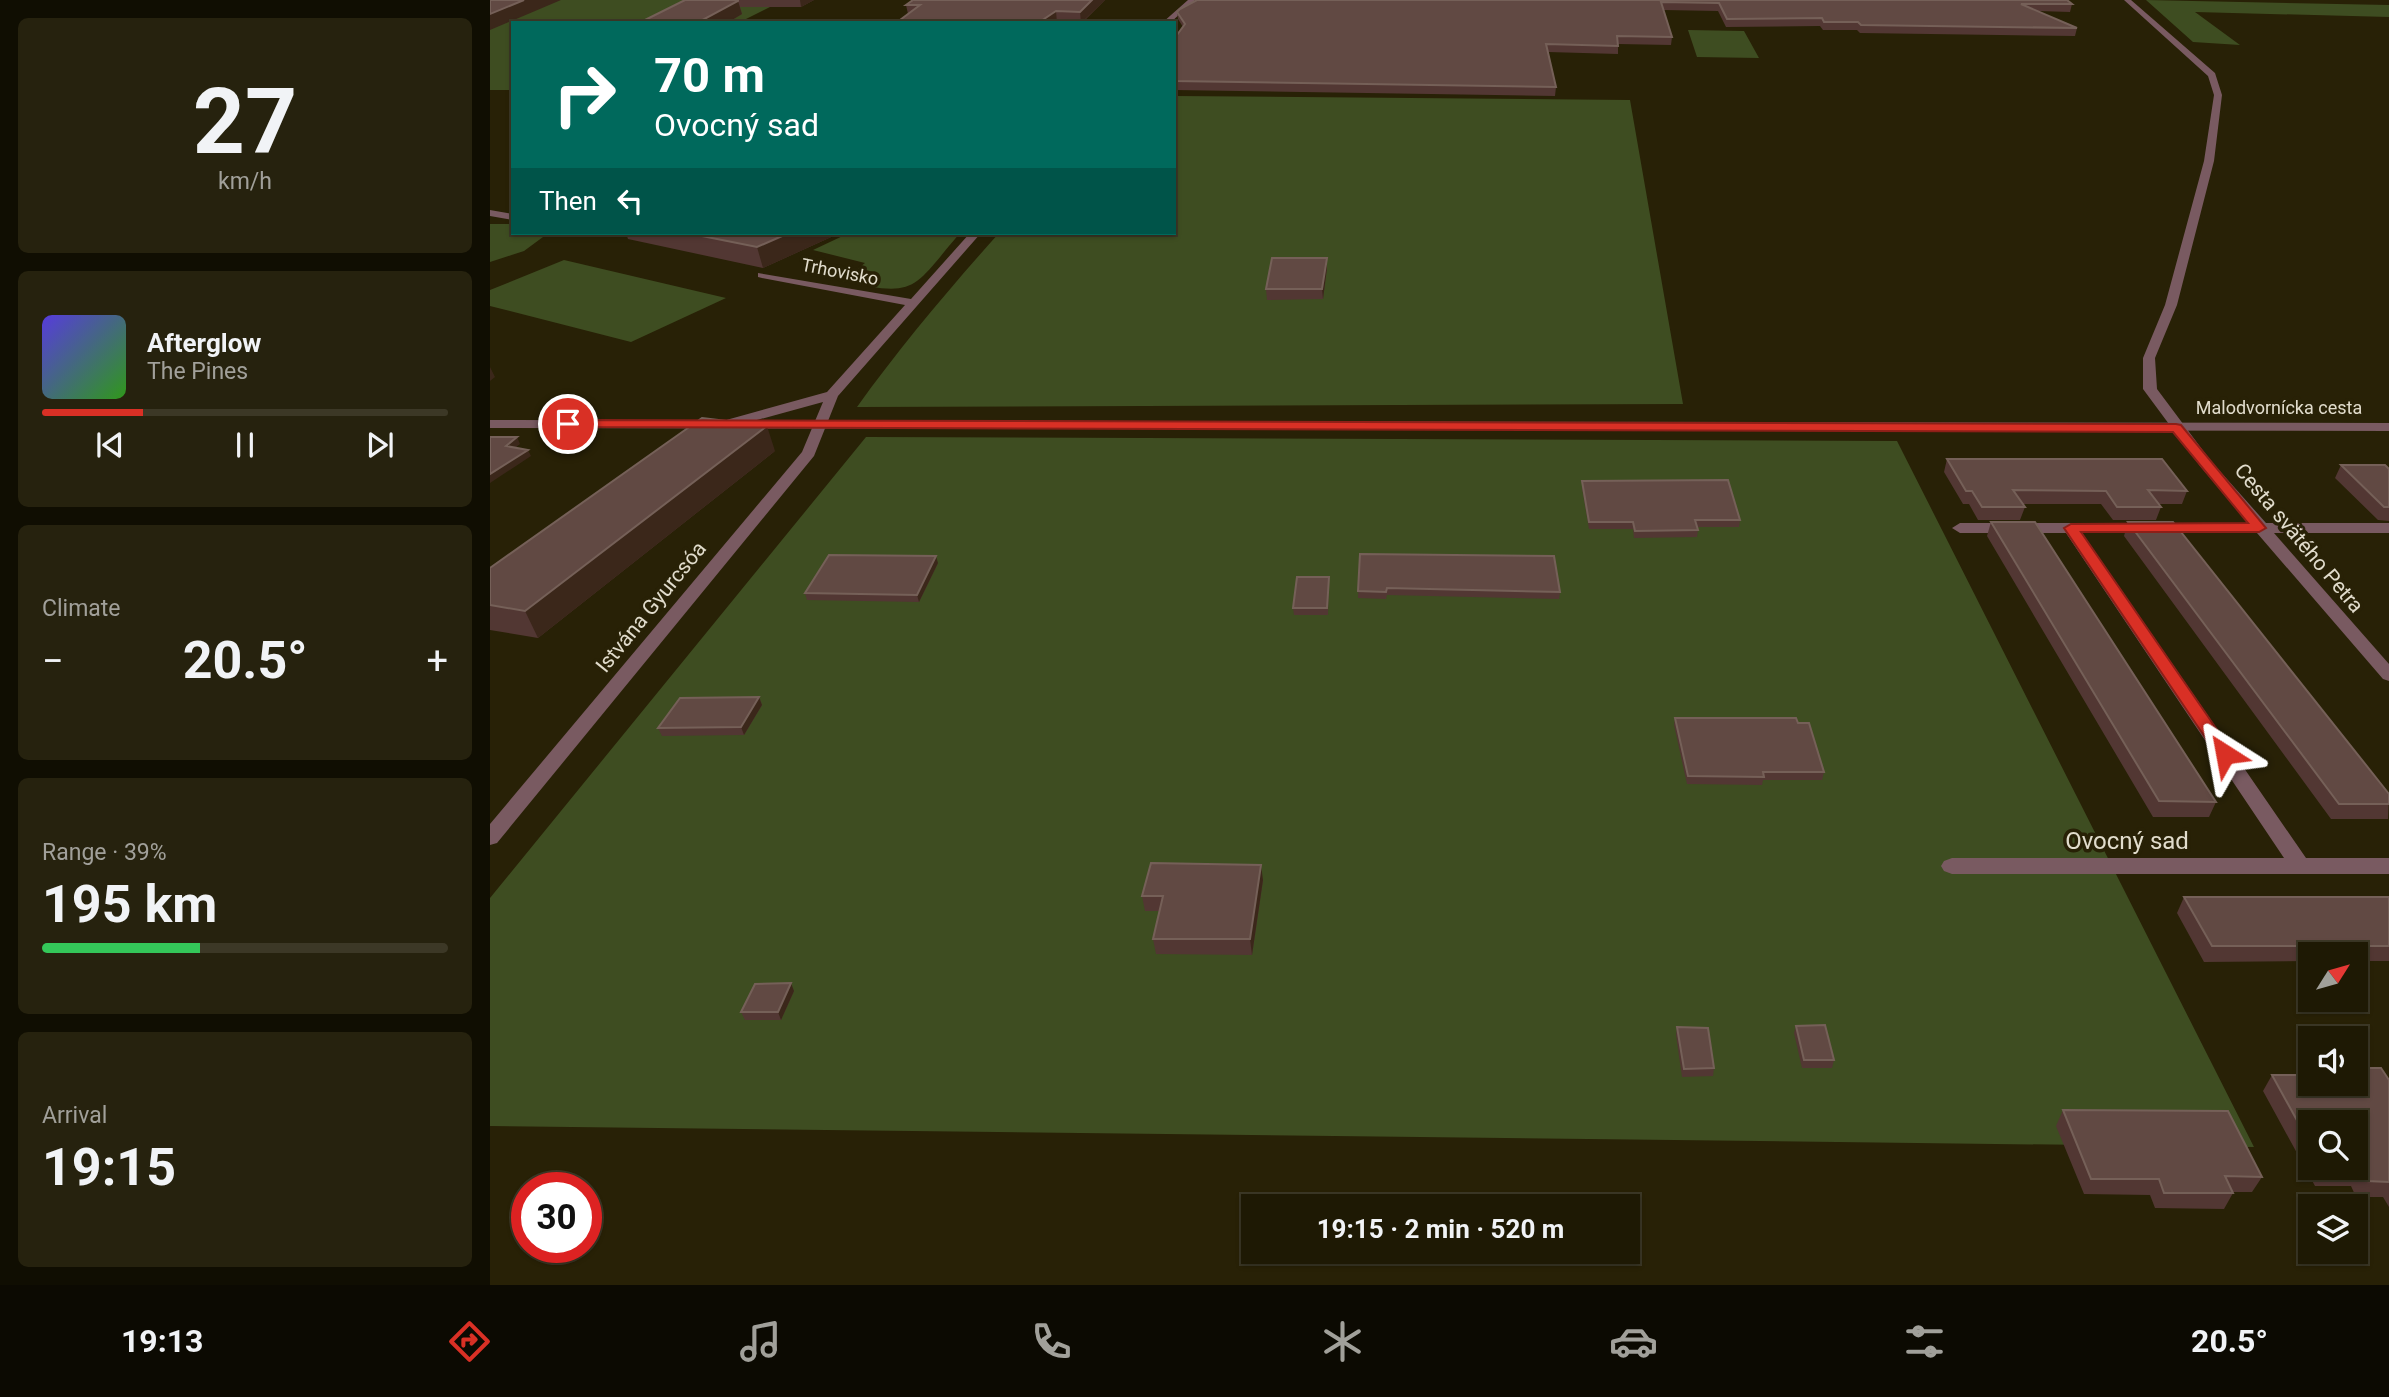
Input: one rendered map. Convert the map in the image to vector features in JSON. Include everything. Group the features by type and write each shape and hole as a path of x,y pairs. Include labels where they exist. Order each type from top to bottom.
{"street":[{"path":"1167,21 1192,0"},
{"name":"Cesta svätého Petra","path":"2127,0 2213,75 2218,95 2209,161 2171,305 2148,358 2150,389 2176,428 2259,528 2389,675"},
{"path":"490,212 511,217"},
{"name":"Istvána Gyurcsóa","path":"490,838 809,453 832,395 974,235"},
{"name":"Trhovisko","path":"762,275 911,303"},
{"path":"724,425 832,395"},
{"name":"Malodvornícka cesta","path":"490,424 2389,427"},
{"path":"1960,528 2389,528"},
{"path":"2071,528 2301,867"},
{"name":"Ovocný sad","path":"1952,866 2389,866"}],"green space":[{"path":"490,0 784,0 742,21 511,21 511,90 490,90"},
{"path":"2146,0 2389,5 2389,17 2195,12 2240,45 2193,42"},
{"path":"1688,30 1744,31 1759,58 1697,57"},
{"path":"1176,96 1630,100 1683,404 857,407 925,318 997,235 1176,235"},
{"path":"490,224 511,224 511,235 542,235 524,251 490,262"},
{"path":"845,235 958,235 922,277 900,288 886,289 842,281 865,263 813,250"},
{"path":"564,260 726,298 631,342 490,306 490,290"},
{"path":"866,437 1897,441 2254,1147 490,1126 490,898"}],"building":[{"path":"490,0 524,0 490,14"},
{"path":"685,0 738,0 701,21 643,21"},
{"path":"913,0 1092,0 1080,12 1056,11 1041,21 900,20 920,5 906,5"},
{"path":"1197,0 2067,0 2072,4 2021,4 2077,28 1861,25 1858,22 1824,22 1822,18 1727,19 1719,3 1661,2 1672,37 1617,36 1618,46 1546,44 1556,87 1176,81 1176,36 1185,24 1177,12"},
{"path":"697,235 784,235 757,247"},
{"path":"1272,258 1327,258 1322,289 1266,289"},
{"path":"702,418 767,426 525,611 490,605 490,568"},
{"path":"490,437 517,437 506,446 528,450 490,474"},
{"path":"1947,459 2162,459 2187,491 2148,490 2161,507 2117,507 2106,491 2013,490 2025,507 1982,507 1972,491 1966,491"},
{"path":"2341,465 2385,465 2389,469 2389,507 2384,507"},
{"path":"1728,480 1740,520 1695,520 1698,530 1635,531 1633,522 1589,522 1582,481"},
{"path":"1991,522 2035,522 2216,802 2159,801"},
{"path":"2128,522 2173,522 2389,794 2389,804 2339,804"},
{"path":"1360,554 1554,556 1560,592 1387,588 1386,592 1358,591"},
{"path":"829,555 936,556 917,595 805,593"},
{"path":"1297,577 1329,577 1327,608 1293,608"},
{"path":"759,697 741,727 658,728 680,698"},
{"path":"1675,718 1796,718 1798,723 1809,723 1824,772 1763,772 1764,777 1688,776"},
{"path":"1151,863 1261,865 1250,939 1153,939 1163,896 1142,896"},
{"path":"2184,897 2389,897 2389,946 2368,946 2368,942 2298,942 2298,946 2212,946"},
{"path":"791,983 778,1012 741,1012 755,984"},
{"path":"1825,1025 1834,1060 1804,1060 1796,1026"},
{"path":"1677,1027 1708,1028 1714,1068 1684,1069"},
{"path":"2368,1068 2381,1068 2389,1080 2389,1182 2366,1180 2368,1110 2298,1110 2298,1122 2272,1075 2298,1075 2298,1096 2368,1096"},
{"path":"2063,1110 2228,1111 2262,1177 2225,1176 2233,1193 2164,1193 2159,1179 2091,1179"}],"route":[{"path":"568,424 2176,428 2259,528 2071,528 2225,754"}]}
